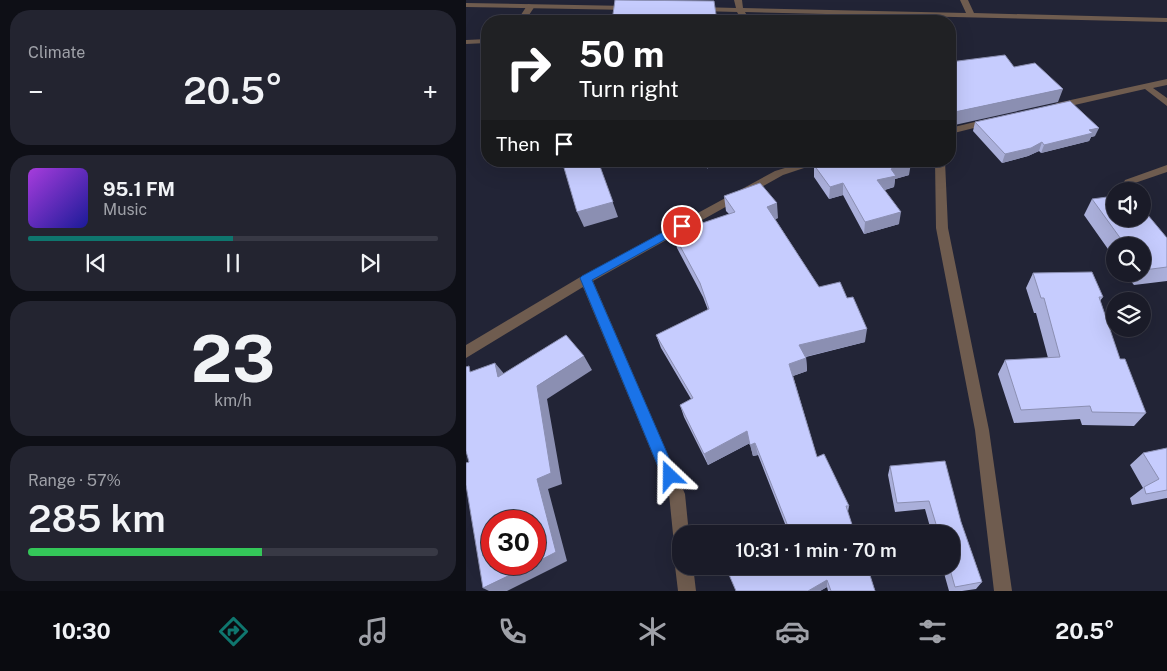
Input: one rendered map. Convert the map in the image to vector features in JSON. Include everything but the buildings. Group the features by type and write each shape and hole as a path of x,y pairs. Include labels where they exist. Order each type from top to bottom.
{"street":[{"path":"738,0 743,15"},
{"path":"964,0 971,16"},
{"path":"525,15 533,3"},
{"path":"466,5 533,3 640,8"},
{"path":"690,9 932,15"},
{"path":"956,16 1167,20"},
{"path":"466,42 481,41"},
{"path":"1043,110 1167,82"},
{"path":"1146,86 1167,102"},
{"path":"956,130 996,120"},
{"path":"466,352 586,278 779,172 798,167"},
{"path":"940,167 942,228 982,430 1003,591"},
{"path":"1129,182 1167,168"},
{"path":"586,278 677,494 680,525"},
{"path":"685,575 687,591"}],"route":[{"path":"670,476 586,278 682,226"}]}
